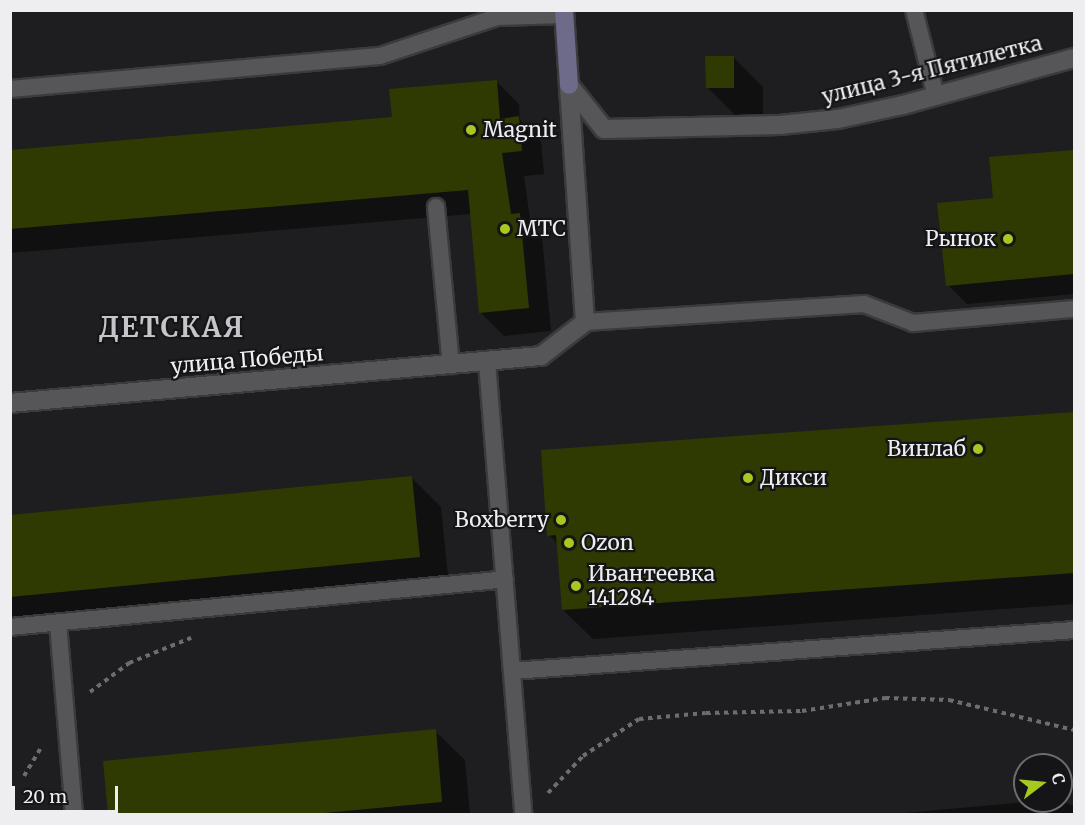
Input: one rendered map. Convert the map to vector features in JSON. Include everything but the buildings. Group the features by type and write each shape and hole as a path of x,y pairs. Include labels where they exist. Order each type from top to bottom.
{"street":[{"path":"565,13 585,322"},
{"name":"улица 3-я Пятилетка","path":"569,85 604,129 780,125 837,119 936,96 1074,58"},
{"name":"улица Победы","path":"10,403 541,356 585,322"}],"lane":[{"path":"914,10 936,96"},
{"path":"10,88 380,56 497,17 565,13"},
{"path":"436,207 451,365"},
{"path":"585,322 864,304 913,323 1074,309"},
{"path":"487,362 523,814"},
{"path":"10,627 504,579"},
{"path":"58,622 74,814"},
{"path":"512,671 1074,630"}],"path":[{"path":"24,776 65,710 129,663 200,634"},
{"path":"547,795 583,756 639,719 706,713 802,711 885,698 949,700 1074,730"}],"place":[{"name":"Magnit","path":"471,130"},
{"name":"МТС","path":"505,229"},
{"name":"Рынок","path":"1008,239"},
{"name":"Винлаб","path":"978,449"},
{"name":"Дикси","path":"748,478"},
{"name":"Boxberry","path":"561,520"},
{"name":"Ozon","path":"569,543"},
{"name":"Ивантеевка 141284","path":"576,586"}],"district":[{"name":"ДЕТСКАЯ","path":"172,328"}]}
